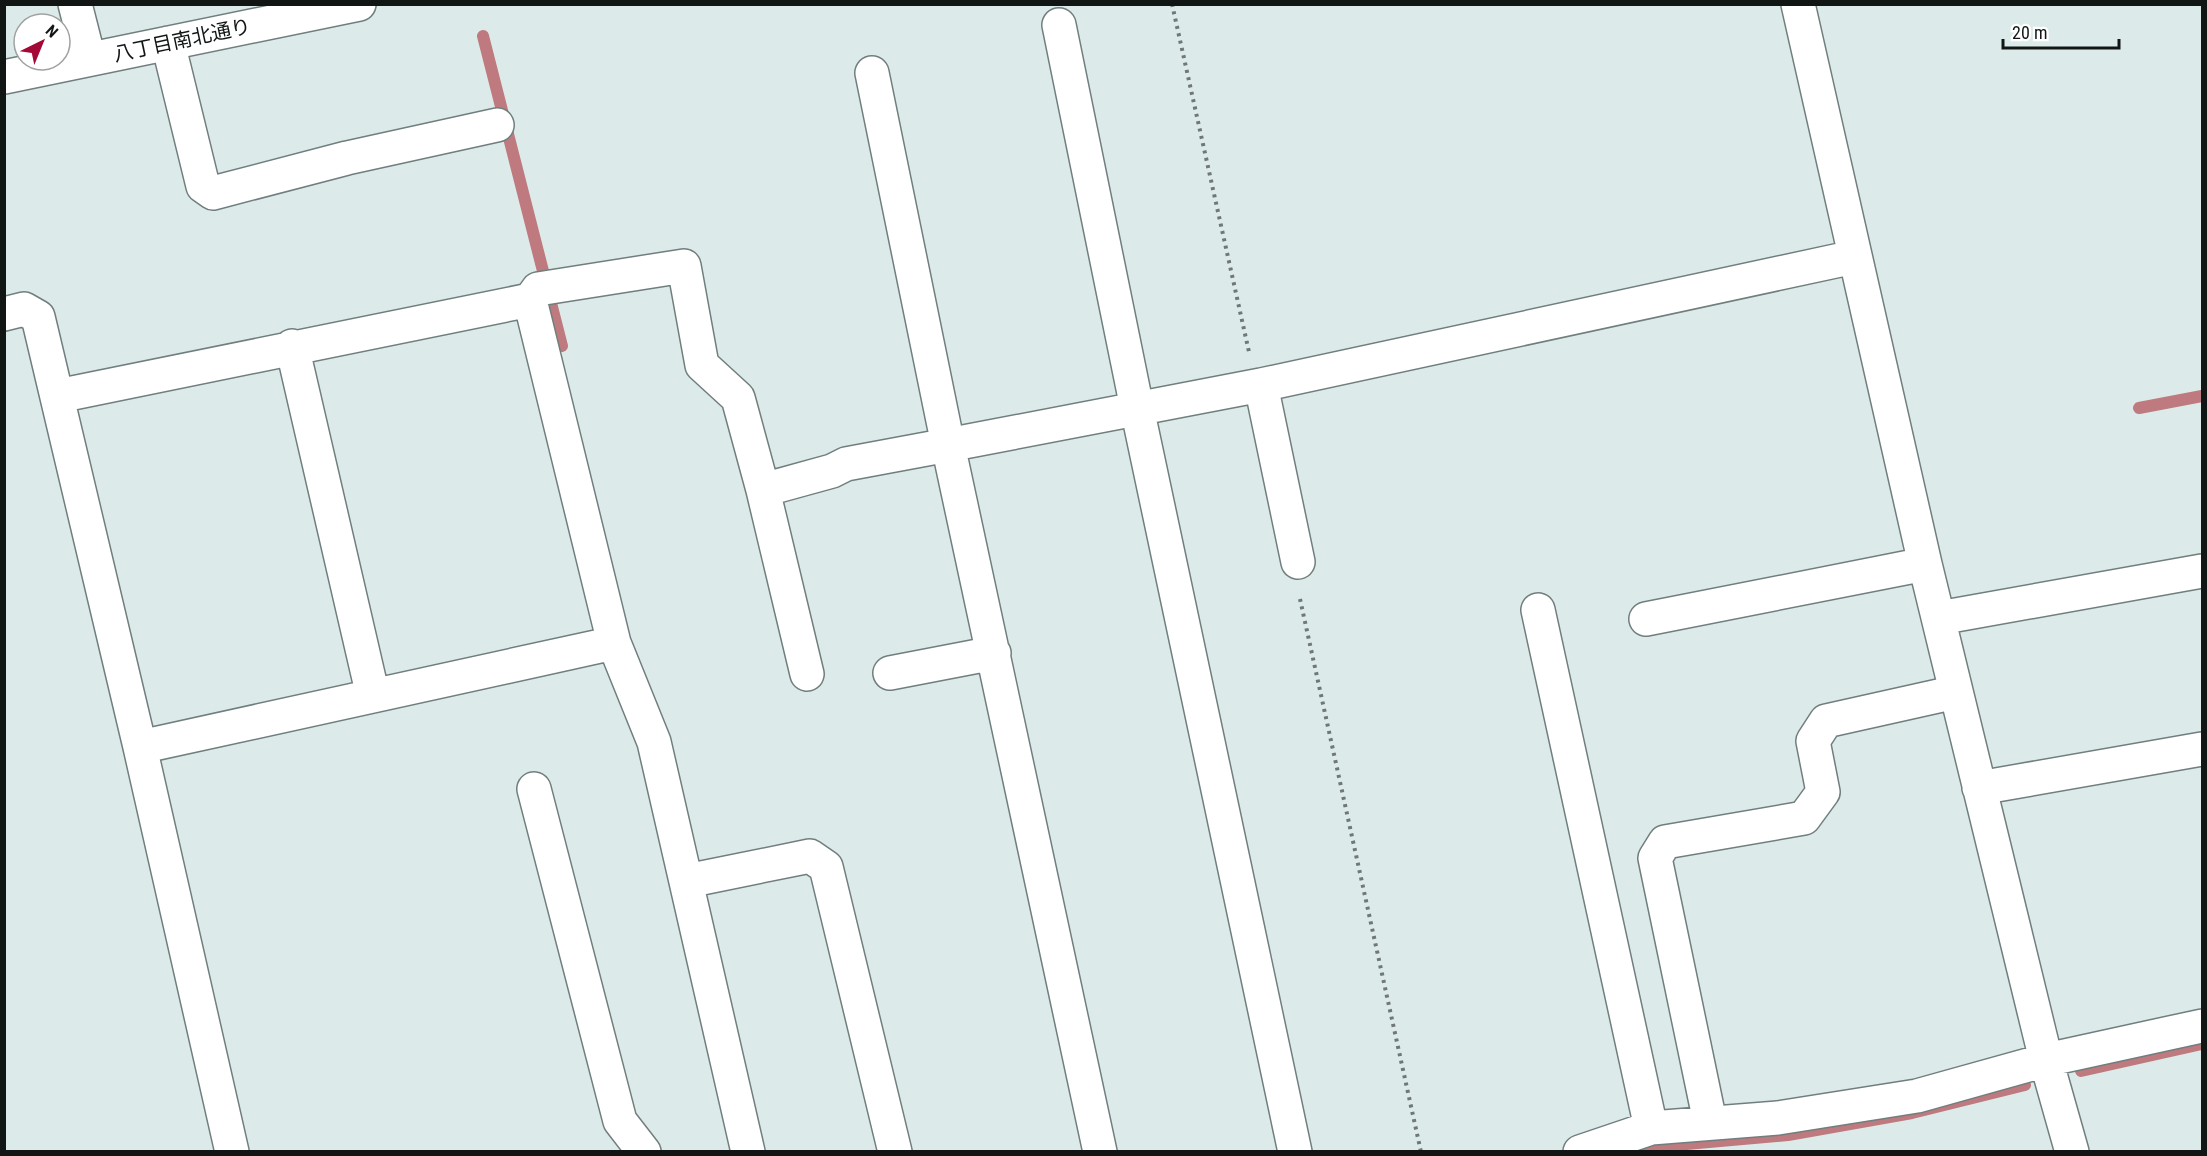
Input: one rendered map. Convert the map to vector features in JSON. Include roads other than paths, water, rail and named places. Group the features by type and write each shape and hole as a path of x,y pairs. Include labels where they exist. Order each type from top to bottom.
{"street":[{"path":"75,4 89,59"},
{"name":"八丁目南北通り","path":"4,77 168,44 260,14 359,4"},
{"path":"1798,4 1924,564 2046,1060 2072,1152"},
{"path":"1059,25 1137,408 1295,1152"},
{"path":"168,44 203,186 213,193 347,158 497,125"},
{"path":"872,73 948,445 1100,1152"},
{"path":"762,490 832,471 846,464 1261,385 1854,257"},
{"path":"58,396 292,346 530,300 538,289 684,266 702,365 738,398 807,674"},
{"path":"530,300 614,643 654,742 748,1152"},
{"path":"4,314 24,309 38,317 140,747 232,1152"},
{"path":"292,346 373,696"},
{"path":"1261,385 1298,562"},
{"path":"1646,619 1924,564"},
{"path":"1939,618 2202,571"},
{"path":"1538,610 1651,1128"},
{"path":"140,747 614,643"},
{"path":"890,673 994,653"},
{"path":"1710,1122 1655,858 1665,842 1804,818 1823,792 1813,741 1826,721 1956,692"},
{"path":"1979,788 2202,749"},
{"path":"534,789 620,1121 644,1152"},
{"path":"687,881 810,856 826,867 895,1152"},
{"path":"1580,1152 1651,1128 1778,1118 1917,1096 2046,1060 2202,1026"}],"waterway":[{"path":"483,36 544,275"},
{"path":"550,299 562,346"},
{"path":"2139,408 2202,396"},
{"path":"2081,1071 2202,1044"},
{"path":"1644,1152 1664,1146 1788,1135 1912,1113 2025,1085"}]}
